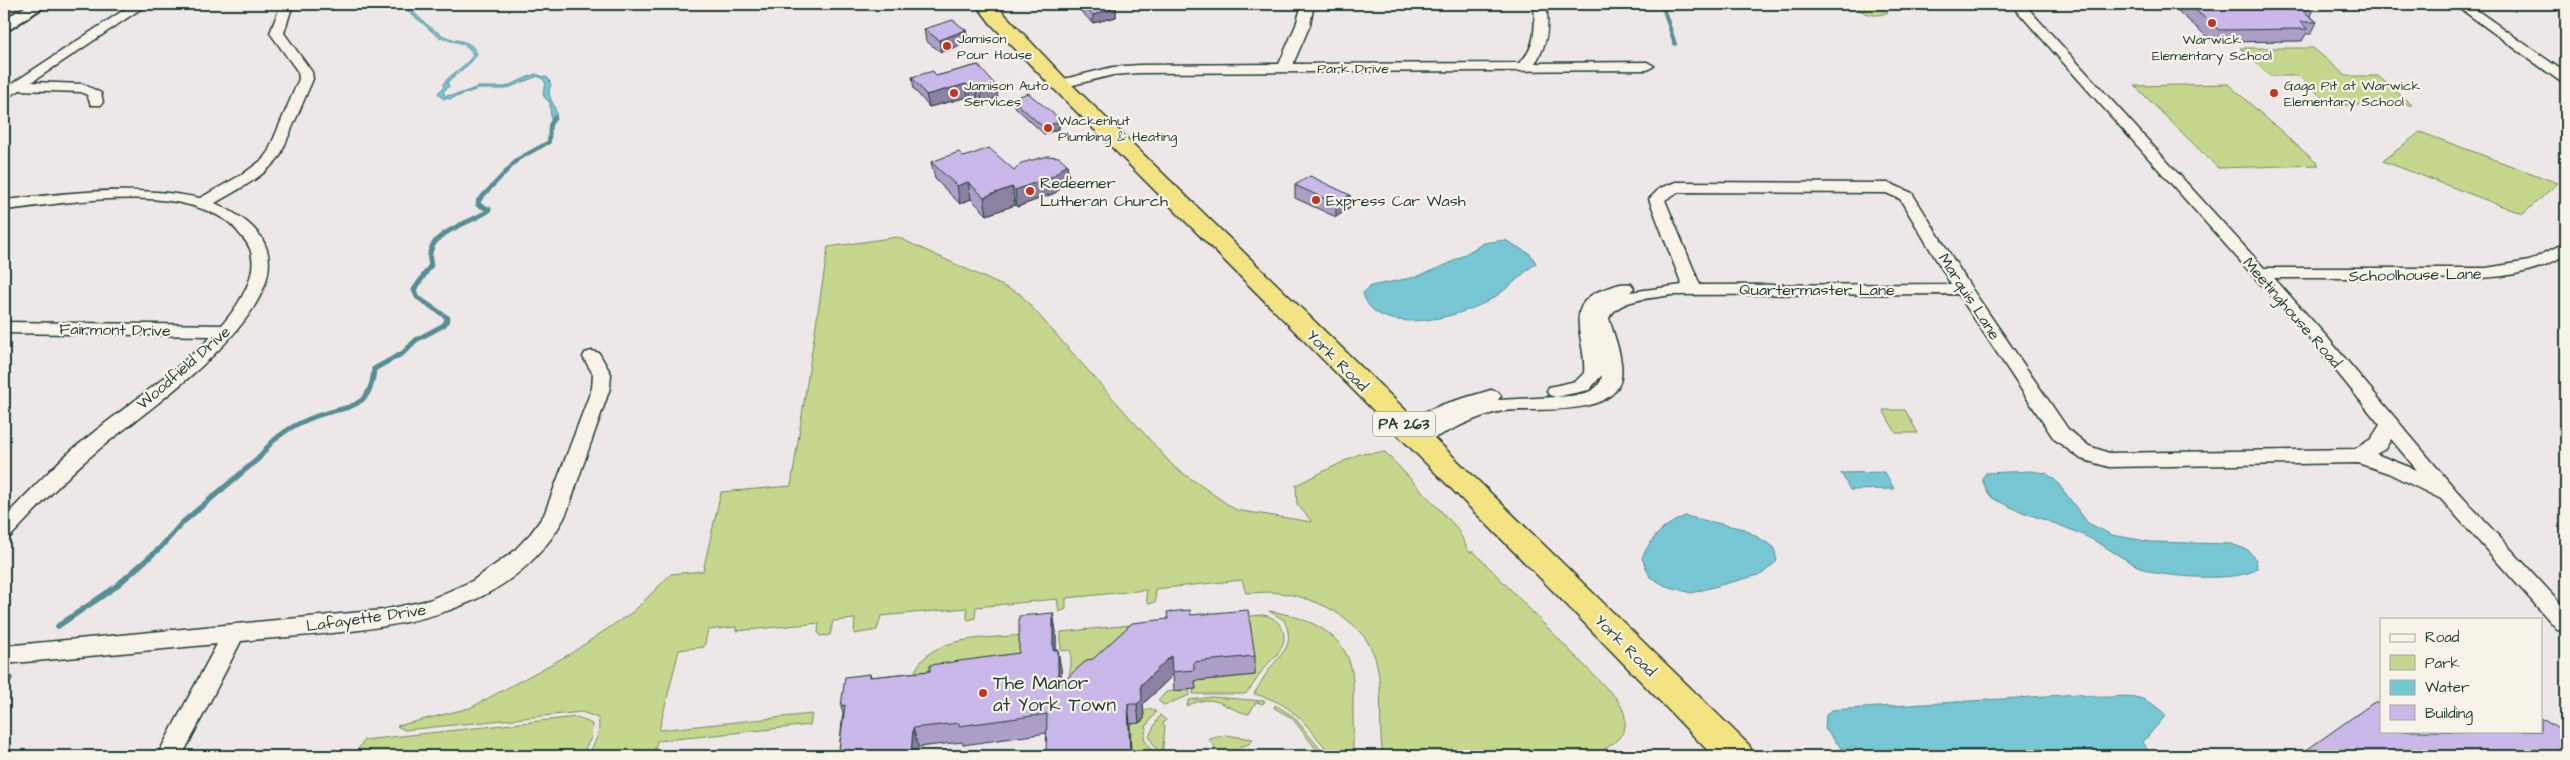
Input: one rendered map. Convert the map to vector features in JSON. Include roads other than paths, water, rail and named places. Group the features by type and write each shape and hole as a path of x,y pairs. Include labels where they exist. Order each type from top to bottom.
{"highway":[{"name":"York Road","path":"986,4 998,20 1061,84 1736,756"}],"street":[{"path":"4,26 40,4"},
{"path":"4,95 123,14 142,4"},
{"path":"202,204 256,172 275,153 306,78 305,72 277,33 287,4"},
{"path":"1284,68 1303,25 1308,4"},
{"path":"1522,66 1532,60 1538,48 1542,28 1540,4"},
{"name":"Meetinghouse Road","path":"2016,4 2321,341 2389,426 2566,624"},
{"path":"2460,4 2566,79"},
{"name":"Park Drive","path":"1061,84 1121,70 1647,66"},
{"path":"18,86 83,88 94,93 96,102"},
{"name":"Marquis Lane","path":"1693,290 1657,199 1666,191 1676,188 1878,187 1898,192 1906,196 1964,289 2061,434 2076,448 2097,458 2109,460 2359,456 2395,468 2448,494"},
{"name":"Woodfield Drive","path":"4,206 120,196 162,197 202,204 231,216 242,224 258,246 260,254 260,271 253,292 236,320 226,331 192,364 64,468 4,531"},
{"name":"Schoolhouse Lane","path":"2258,273 2486,273 2532,266 2543,262 2566,247"},
{"name":"Quartermaster Lane","path":"1412,432 1486,409 1524,403 1564,403 1587,398 1602,391 1610,384 1612,367 1600,318 1602,312 1620,299 1671,290 1964,289"},
{"name":"Fairmont Drive","path":"4,327 226,331"},
{"name":"Lafayette Drive","path":"4,654 415,614 446,604 494,579 512,567 544,534 554,517 601,388 602,374 592,356"},
{"path":"2359,456 2378,444 2389,426"},
{"path":"168,756 179,740 234,633"}],"water":[{"path":"404,4 409,4 419,17 444,36 468,43 475,49 477,54 471,62 447,83 449,86 443,92 446,96 459,94 478,87 505,87 535,74 548,78 551,85 549,94 556,110 556,120 551,120 550,103 544,97 543,91 546,85 544,80 538,76 505,89 478,89 450,99 442,98 438,93 444,87 443,84 467,63 473,55 471,50 463,44 439,37 411,14"},
{"path":"1505,240 1530,254 1536,263 1500,293 1474,307 1438,318 1418,321 1399,320 1383,316 1370,307 1363,293 1371,286 1416,277 1448,264 1484,243"},
{"path":"2031,471 2046,473 2056,481 2088,523 2112,535 2151,542 2231,544 2248,550 2256,560 2257,568 2238,575 2224,577 2193,577 2156,573 2138,566 2085,536 2018,510 1993,498 1987,491 1982,478 1986,473"},
{"path":"1885,472 1894,489 1850,490 1841,473"},
{"path":"1685,516 1744,529 1774,547 1777,561 1762,574 1691,593 1666,586 1650,577 1642,558 1659,533 1671,523"},
{"path":"2078,694 2092,697 2123,696 2143,699 2166,715 2143,742 2151,756 1848,756 1825,729 1826,715 1832,710"}],"waterway":[{"path":"1662,4 1675,44"},
{"path":"478,201 518,159 549,142 550,125 555,117"},
{"path":"266,449 287,430 300,423 325,413 346,408 362,400 368,393 372,383 374,369 403,353 416,340 444,325 448,318 417,297 414,290 431,265 430,254 433,245 439,238 448,231 488,211 489,209 478,205 479,200"},
{"path":"58,626 114,588 160,548 182,523 258,459 266,449"},
{"path":"4,684 10,678"}],"place":[{"name":"Warwick Elementary School","path":"2212,23"},
{"name":"Jamison Pour House","path":"947,46"},
{"name":"Jamison Auto Services","path":"954,93"},
{"name":"Gaga Pit at Warwick Elementary School","path":"2274,93"},
{"name":"Wackenhut Plumbing & Heating","path":"1048,128"},
{"name":"Redeemer Lutheran Church","path":"1030,191"},
{"name":"Express Car Wash","path":"1316,200"},
{"name":"The Manor at York Town","path":"983,693"}]}
